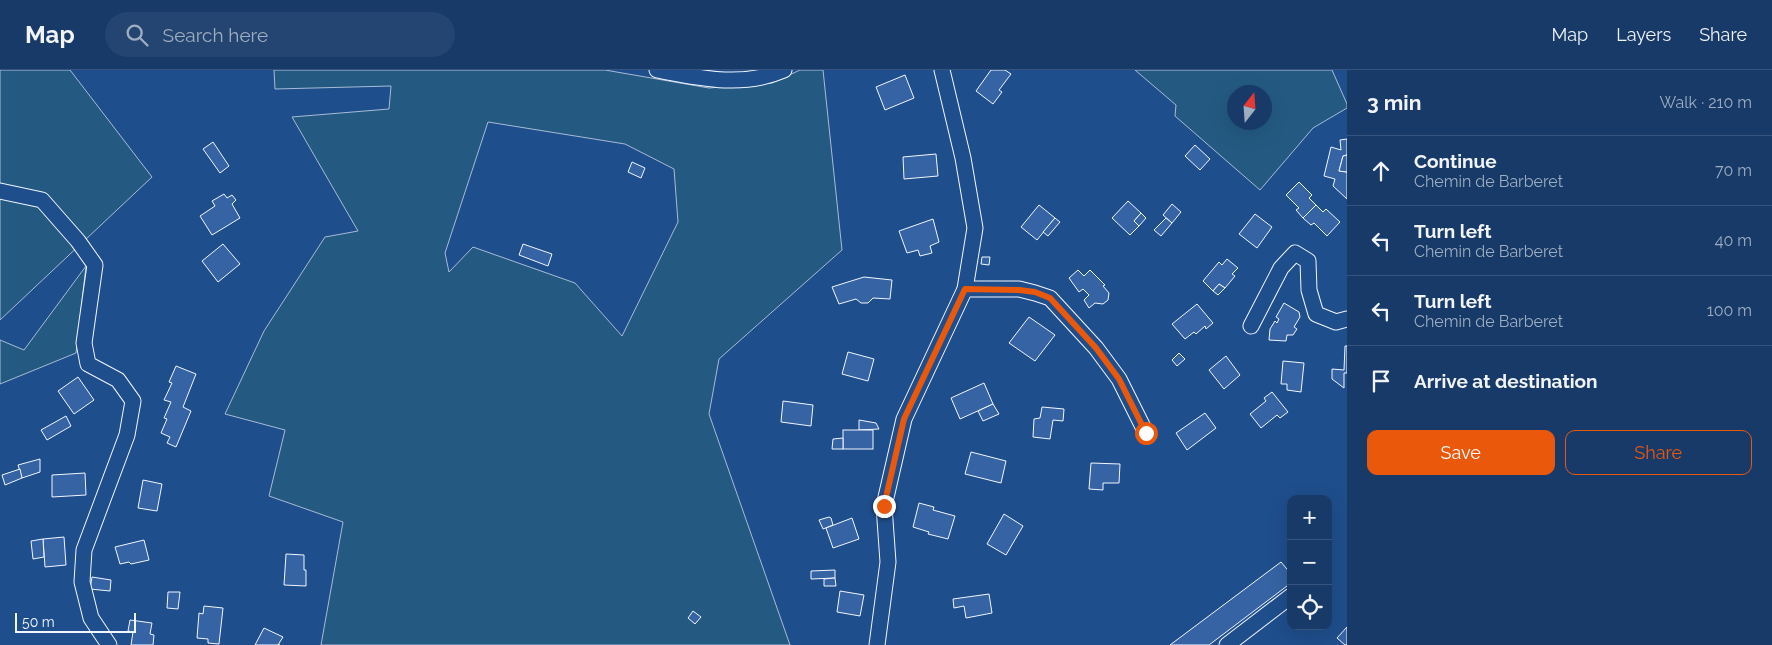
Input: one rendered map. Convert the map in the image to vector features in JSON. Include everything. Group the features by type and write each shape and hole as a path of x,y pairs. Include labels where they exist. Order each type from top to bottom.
{"street":[{"path":"657,70 710,80 744,80 776,74 784,70"},
{"path":"877,645 888,562 884,506 904,419 965,289 975,228 963,158 942,70"},
{"path":"0,191 42,200 78,241 95,265 84,343 88,364 118,380 133,401 127,434 84,550 82,582 91,618 109,645"},
{"path":"1251,326 1281,268 1295,253 1308,261 1309,290 1316,314 1336,322 1347,319"},
{"path":"965,289 1019,290 1035,292 1050,298 1096,348 1119,379 1146,433"},
{"path":"1227,645 1287,599"}],"shaded area":[{"path":"0,70 70,70 152,177 0,320"},
{"path":"274,70 605,70 709,88 772,83 800,70 823,70 842,250 719,359 709,414 790,645 321,645 343,522 269,496 285,430 225,414 264,331 325,237 358,231 292,117 389,109 391,86 275,89","holes":["488,122 625,144 674,169 678,222 622,336 575,283 473,247 449,272 445,253"]},
{"path":"1135,70 1332,70 1347,104 1347,108 1313,128 1260,190 1175,116 1176,105"},
{"path":"86,266 76,353 0,384 0,340 24,350"}],"building":[{"path":"991,70 1005,70 1011,74 999,90 1002,92 993,104 976,91"},
{"path":"905,75 914,98 885,110 876,87"},
{"path":"1347,139 1347,155 1343,156 1339,171 1347,172 1347,199 1333,186 1335,179 1324,176 1331,147 1341,150 1340,140"},
{"path":"213,142 229,166 220,173 203,149"},
{"path":"1195,145 1210,159 1200,170 1185,156"},
{"path":"936,154 938,176 904,179 903,157"},
{"path":"1347,155 1347,172 1339,171 1343,156"},
{"path":"632,162 645,168 641,178 628,172"},
{"path":"1299,182 1312,195 1309,198 1316,205 1303,218 1296,210 1299,208 1286,195"},
{"path":"224,194 227,198 232,195 236,200 232,204 240,218 212,235 200,216 215,206 212,201"},
{"path":"1128,201 1141,213 1134,221 1139,226 1130,235 1112,218"},
{"path":"1172,204 1181,212 1172,223 1163,215"},
{"path":"1039,205 1055,218 1037,240 1021,227"},
{"path":"1316,205 1323,212 1326,209 1340,222 1327,236 1314,223 1311,225 1303,218"},
{"path":"1141,213 1146,218 1139,226 1134,221"},
{"path":"1255,214 1272,227 1257,248 1239,234"},
{"path":"1055,218 1060,222 1048,236 1043,232"},
{"path":"1166,218 1172,223 1161,236 1154,230"},
{"path":"933,219 939,242 930,246 932,253 920,256 918,250 907,253 899,231"},
{"path":"223,244 240,264 218,282 202,261"},
{"path":"523,244 552,254 548,266 519,255"},
{"path":"982,257 990,257 989,265 981,264"},
{"path":"1227,259 1238,268 1232,274 1235,276 1225,288 1219,284 1213,291 1203,281 1219,262 1222,265"},
{"path":"1078,270 1084,276 1090,270 1105,285 1103,286 1109,293 1108,300 1103,304 1095,303 1089,308 1084,300 1089,295 1083,289 1079,292 1069,278"},
{"path":"864,277 892,280 890,299 873,298 868,303 861,303 856,299 839,304 832,287"},
{"path":"1219,284 1225,288 1218,295 1213,291"},
{"path":"1284,303 1299,312 1300,317 1294,327 1297,329 1293,335 1287,335 1286,341 1269,340 1270,329 1275,321 1277,323 1279,319 1276,317"},
{"path":"1197,304 1213,323 1206,329 1205,326 1196,334 1194,332 1185,339 1172,324"},
{"path":"1029,317 1055,335 1035,361 1009,343"},
{"path":"1345,346 1347,346 1347,373 1344,373 1344,388 1332,379 1332,369 1344,370"},
{"path":"848,352 874,359 868,381 842,374"},
{"path":"1179,353 1185,359 1177,366 1172,360"},
{"path":"1226,356 1240,375 1224,389 1209,370"},
{"path":"1283,361 1304,363 1301,392 1287,390 1287,384 1281,384"},
{"path":"176,366 196,374 183,407 191,411 176,447 167,443 170,437 161,433 167,419 164,418 171,402 164,400 172,383 169,382"},
{"path":"78,377 94,400 74,414 58,391"},
{"path":"984,383 993,404 960,419 951,398"},
{"path":"1272,392 1288,412 1280,418 1277,415 1261,428 1250,414 1266,401 1264,398"},
{"path":"783,401 813,405 811,426 781,422"},
{"path":"993,404 999,414 983,421 978,411"},
{"path":"1042,407 1064,409 1063,421 1053,420 1050,439 1033,437 1034,419 1040,418"},
{"path":"1205,413 1216,428 1187,450 1176,433"},
{"path":"66,416 71,426 47,440 41,430"},
{"path":"859,420 876,423 879,429 859,430"},
{"path":"843,430 873,430 873,449 843,449"},
{"path":"843,438 843,449 832,449 833,439"},
{"path":"971,452 1006,461 1001,483 965,474"},
{"path":"40,459 40,472 22,478 18,465"},
{"path":"1091,463 1120,464 1119,483 1103,483 1103,490 1089,489"},
{"path":"20,469 22,478 5,485 2,475"},
{"path":"85,473 86,495 52,497 52,475"},
{"path":"143,480 162,484 157,511 138,508"},
{"path":"919,503 934,507 933,510 955,516 948,539 928,534 929,532 913,527"},
{"path":"1004,514 1023,526 1006,555 987,544"},
{"path":"829,517 833,525 823,529 819,520"},
{"path":"852,518 859,539 833,548 826,528"},
{"path":"64,537 66,565 45,567 43,539"},
{"path":"43,539 44,557 33,559 31,541"},
{"path":"144,540 149,560 131,564 129,562 120,564 115,547"},
{"path":"286,554 304,555 306,586 284,585"},
{"path":"1281,562 1287,569 1287,586 1209,645 1170,645"},
{"path":"835,570 835,578 811,579 811,571"},
{"path":"92,577 111,580 110,591 90,589"},
{"path":"835,578 836,586 824,586 824,579"},
{"path":"840,591 864,595 860,616 837,612"},
{"path":"168,592 180,592 178,609 167,608"},
{"path":"989,594 992,613 966,618 964,606 954,608 953,599"},
{"path":"204,606 223,608 219,644 208,643 208,639 197,638 199,613 203,614"},
{"path":"693,611 701,617 695,624 688,618"},
{"path":"130,620 152,623 150,634 154,635 153,645 131,645 133,632 128,631"},
{"path":"1347,627 1347,645 1345,645 1337,638"},
{"path":"264,628 283,637 278,645 255,645"}],"route":[{"path":"884,506 904,419 965,289 1019,290 1035,292 1050,298 1096,348 1119,379 1146,433"}]}
